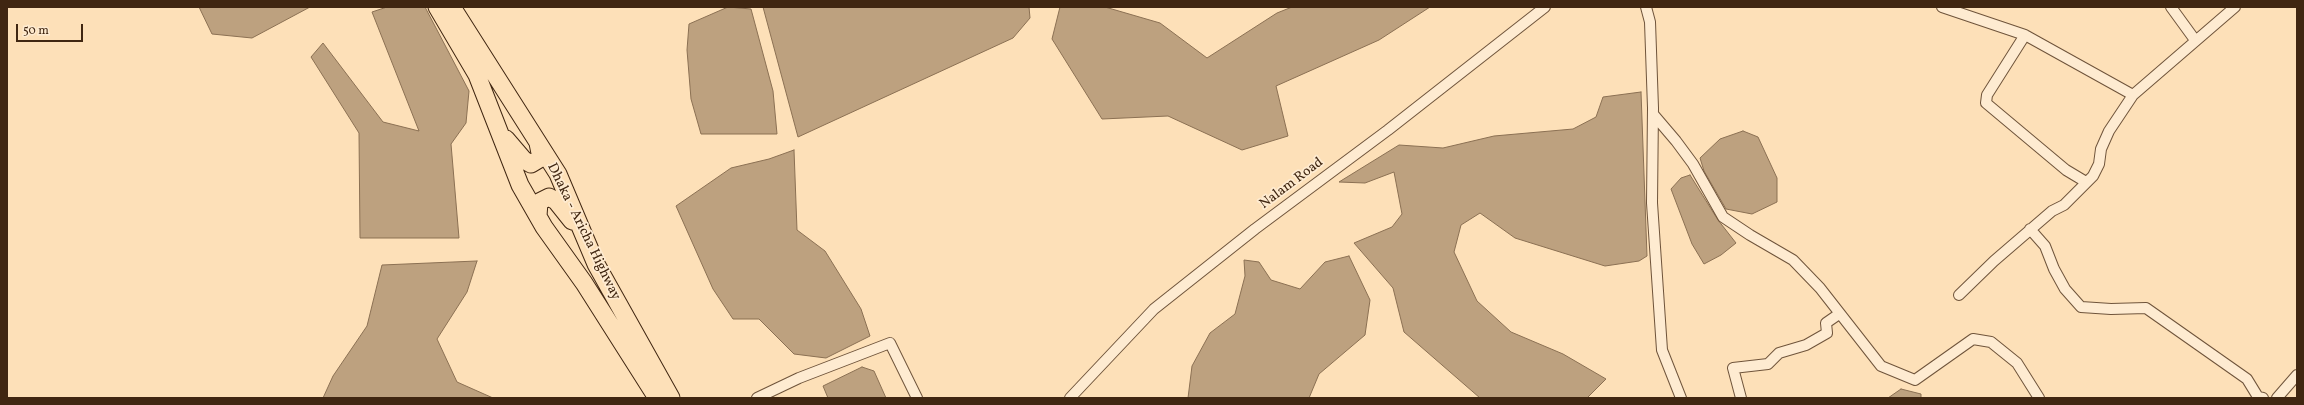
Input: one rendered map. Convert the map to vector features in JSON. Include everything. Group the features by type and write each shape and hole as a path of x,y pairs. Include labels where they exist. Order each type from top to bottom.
{"highway":[{"path":"437,7 477,75 520,185 538,216 592,296 657,398"},
{"name":"Dhaka - Aricha Highway","path":"452,7 537,141 567,192 584,239 671,398"},
{"path":"496,125 524,160 531,164 541,158 537,141"},
{"path":"538,216 539,202 549,197 556,201 584,239"}],"street":[{"name":"Nalam Road","path":"1070,398 1154,309 1255,229 1424,103 1545,7"},
{"path":"1646,7 1650,22 1653,114 1652,203 1662,350 1681,398"},
{"path":"1942,7 2025,35 2133,95"},
{"path":"2171,7 2195,40"},
{"path":"1959,295 2030,229 2052,211 2064,205 2093,176 2099,164 2101,149 2109,131 2133,95 2235,7"},
{"path":"2025,35 1987,95 1986,103 2066,170 2086,182"},
{"path":"1653,114 1693,164 1723,217 1750,235 1793,260 1820,288 1881,366 1915,380 1973,339 1991,342 2017,363 2039,398"},
{"path":"2030,229 2045,246 2054,269 2065,288 2081,306 2111,309 2146,308 2247,379 2258,397 2263,398"},
{"path":"1741,398 1733,368 1768,364 1779,353 1806,344 1827,333 1826,323 1839,314"},
{"path":"757,398 799,378 890,343 917,398"},
{"path":"2277,398 2297,375"}],"shaded area":[{"path":"199,7 310,7 252,38 212,34"},
{"path":"387,7 425,7 469,91 466,123 451,144 459,238 360,238 359,133 311,57 323,43 383,122 419,131 372,12"},
{"path":"728,7 751,9 773,91 777,134 701,134 691,99 687,50 689,24"},
{"path":"763,7 1029,7 1030,18 1013,38 798,137"},
{"path":"1060,7 1105,7 1160,23 1207,58 1277,13 1292,7 1430,7 1379,40 1276,86 1288,136 1242,150 1168,116 1102,119 1052,39"},
{"path":"1641,92 1647,256 1639,261 1605,266 1515,238 1480,213 1461,225 1454,252 1477,301 1511,332 1563,354 1606,379 1587,398 1480,398 1404,332 1393,288 1354,243 1392,227 1402,214 1394,172 1365,183 1339,182 1399,145 1443,148 1494,136 1573,129 1596,117 1603,97"},
{"path":"1743,131 1758,137 1777,178 1777,202 1752,214 1726,209 1704,171 1700,158 1720,139"},
{"path":"794,150 797,230 825,251 861,309 870,336 826,358 794,354 759,319 733,319 713,289 676,206 731,168 769,159"},
{"path":"1690,175 1718,220 1736,243 1721,255 1704,264 1692,244 1671,189 1681,178"},
{"path":"1349,256 1370,300 1365,335 1319,374 1309,398 1188,398 1192,366 1210,333 1235,314 1245,276 1244,260 1259,262 1271,280 1300,289 1325,262"},
{"path":"477,261 467,292 437,339 457,382 493,398 323,398 333,376 367,326 382,265"},
{"path":"862,367 874,371 886,398 828,398 823,386"},
{"path":"1901,389 1921,394 1921,398 1888,398"}]}
